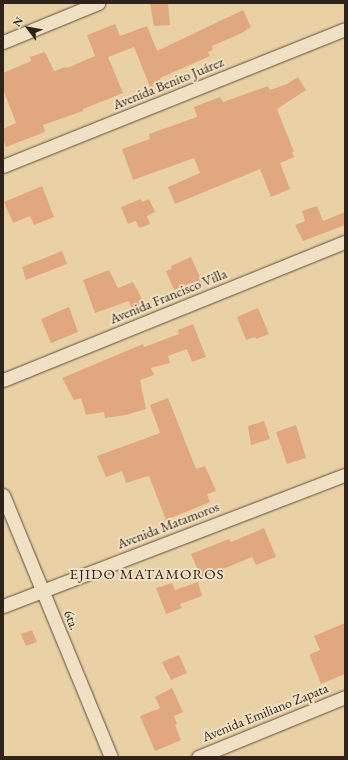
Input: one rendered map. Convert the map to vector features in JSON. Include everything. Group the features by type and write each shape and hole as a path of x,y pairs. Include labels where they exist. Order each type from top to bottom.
{"street":[{"path":"3,42 98,3"},
{"name":"Avenida Benito Juárez","path":"3,166 345,29"},
{"name":"Avenida Francisco Villa","path":"3,380 345,242"},
{"name":"Avenida Matamoros","path":"3,606 345,474"},
{"name":"6ta.","path":"3,495 111,757"},
{"name":"Avenida Emiliano Zapata","path":"198,757 345,697"}],"building":[{"path":"150,3 168,3 170,25 154,26"},
{"path":"243,10 251,27 240,34 212,46 213,50 208,52 210,56 160,78 162,83 150,87 134,47 108,57 123,93 83,109 83,111 43,125 45,132 6,147 3,139 3,129 16,123 3,89 3,73 31,61 30,57 45,52 54,71 67,68 95,56 87,35 115,24 120,36 147,26 157,51"},
{"path":"298,77 306,90 277,109 294,152 292,152 294,157 280,163 290,189 271,197 260,169 175,204 168,187 200,173 194,158 133,180 122,149 150,139 149,134 197,117 194,107 220,97 223,102 268,86 270,90 287,84"},
{"path":"42,186 54,217 34,225 30,216 13,223 4,202"},
{"path":"141,199 142,202 149,199 155,212 147,216 150,224 139,228 136,221 128,224 121,207"},
{"path":"317,206 323,221 345,212 345,225 303,241 295,225 305,221 302,211"},
{"path":"62,251 67,264 26,280 22,267"},
{"path":"191,257 202,282 188,284 174,290 166,271 172,269 171,266"},
{"path":"109,270 118,288 133,282 145,305 132,310 129,301 95,313 83,280"},
{"path":"69,307 78,332 51,343 41,319"},
{"path":"258,308 269,334 256,339 255,337 246,340 237,317"},
{"path":"193,324 206,357 192,362 187,349 168,356 170,363 151,368 154,375 140,380 146,409 126,415 105,418 104,412 86,415 81,398 74,400 62,378 143,344 144,347 179,334 178,330"},
{"path":"168,398 196,469 205,466 216,491 207,494 210,502 166,520 149,476 126,483 122,471 106,477 97,456 160,433 150,405"},
{"path":"264,421 270,439 251,445 248,426"},
{"path":"296,425 306,458 287,464 276,432"},
{"path":"264,528 276,557 256,565 252,557 201,578 191,554 229,539 231,542"},
{"path":"198,582 202,596 180,604 182,608 166,614 156,588 172,583 175,590"},
{"path":"345,623 345,674 321,684 310,656 310,654 320,650 314,636"},
{"path":"32,630 37,642 26,646 21,634"},
{"path":"179,655 187,673 171,680 162,662"},
{"path":"172,688 183,712 174,716 177,724 175,725 181,740 155,751 140,716 160,708 155,697"}],"district":[{"name":"EJIDO MATAMOROS","path":"147,574"}]}
